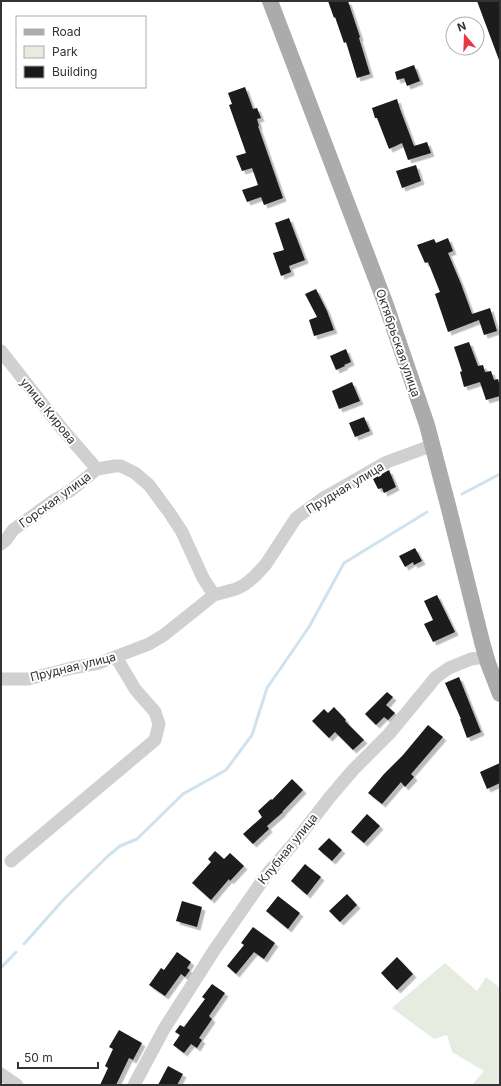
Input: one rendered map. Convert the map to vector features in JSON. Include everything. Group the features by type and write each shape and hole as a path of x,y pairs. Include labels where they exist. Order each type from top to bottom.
{"main road":[{"name":"Октябрьская улица","path":"270,1 386,305 427,426 486,657 500,694"}],"street":[{"name":"улица Кирова","path":"1,351 63,430 97,469"},
{"name":"Прудная улица","path":"1,679 28,679 99,663 149,644 164,635 214,595 236,589 254,578 266,564 296,518 322,499 387,462 432,445"},
{"name":"Горская улица","path":"1,544 14,530 48,504 70,491 97,469 121,466 135,473 149,485 169,512 182,532 203,578 214,595"},
{"path":"12,861 155,740 159,724 155,712 135,689 116,657"},
{"name":"Клубная улица","path":"134,1085 164,1029 215,949 267,874 294,844 330,796 353,770 390,734 436,677 449,668 471,659 486,657"},
{"path":"1,1074 17,1085"}],"green space":[{"path":"445,963 477,991 486,977 500,988 500,1085 473,1084 484,1071 452,1052 447,1035 434,1039 392,1008"}],"building":[{"path":"328,1 348,1 370,74 357,78 346,42 344,43"},
{"path":"477,1 500,1 500,60 485,22 485,16 483,16"},
{"path":"414,65 420,81 407,86 404,78 397,80 395,72"},
{"path":"245,87 253,109 257,108 261,118 257,119 258,126 283,198 264,205 261,197 247,202 242,190 258,185 252,168 242,171 236,156 246,153 229,105 232,104 228,93"},
{"path":"397,99 414,146 427,142 431,153 408,160 402,143 389,149 372,108"},
{"path":"416,165 421,181 402,188 396,171"},
{"path":"289,218 305,260 289,266 291,272 281,276 273,253 284,250 275,223"},
{"path":"448,238 453,251 448,253 472,314 490,308 497,331 484,335 479,320 448,332 435,294 440,292 428,262 425,263 417,245 434,239 436,243"},
{"path":"316,289 327,311 334,330 314,336 309,320 317,317 305,294"},
{"path":"469,342 478,366 483,365 485,372 491,371 494,380 498,379 500,396 486,400 480,382 464,387 460,372 462,371 454,347"},
{"path":"346,349 351,362 336,370 330,356"},
{"path":"352,382 360,401 339,409 332,391"},
{"path":"364,417 370,431 355,437 349,423"},
{"path":"389,470 396,487 384,493 382,488 378,489 373,479"},
{"path":"415,548 422,561 414,565 413,562 405,567 399,556"},
{"path":"437,595 455,632 433,642 424,624 433,620 424,601"},
{"path":"459,677 481,732 467,738 461,719 445,683"},
{"path":"387,692 393,697 386,705 395,713 388,720 384,717 376,725 365,714"},
{"path":"334,707 346,720 345,721 364,740 353,750 335,732 329,738 312,721 324,709 328,713"},
{"path":"428,725 443,737 411,774 414,777 405,787 401,782 382,804 368,793"},
{"path":"500,763 500,783 487,789 480,772"},
{"path":"292,779 303,790 283,812 267,826 269,829 253,844 243,834 262,817 258,811 271,799 272,800"},
{"path":"367,814 380,826 364,843 351,832"},
{"path":"329,838 342,850 332,861 318,849"},
{"path":"215,851 224,859 230,853 244,866 230,881 229,879 211,900 192,883 211,862 208,859"},
{"path":"305,864 321,877 307,895 291,881"},
{"path":"347,894 357,905 340,922 329,911"},
{"path":"278,896 300,913 288,929 266,911"},
{"path":"182,901 202,907 197,927 176,921"},
{"path":"253,927 275,943 264,959 254,952 236,974 227,966 244,945 241,943"},
{"path":"177,952 191,962 187,968 190,970 185,977 181,974 165,996 149,985 161,968 164,970"},
{"path":"397,957 413,974 397,990 381,973"},
{"path":"212,984 225,993 209,1016 212,1019 199,1038 202,1040 197,1048 191,1044 184,1053 173,1045 180,1035 175,1032 180,1025 184,1027 205,999 202,997"},
{"path":"119,1030 142,1043 133,1060 129,1058 116,1085 100,1085 108,1068 105,1066 113,1049 109,1047"},
{"path":"168,1066 183,1074 177,1085 158,1085"}],"waterway":[{"path":"462,494 500,474"},
{"path":"24,944 64,899 109,855 120,846 137,839 183,794 226,770 252,735 267,688 309,627 344,563 427,512"},
{"path":"1,968 16,952"}]}
